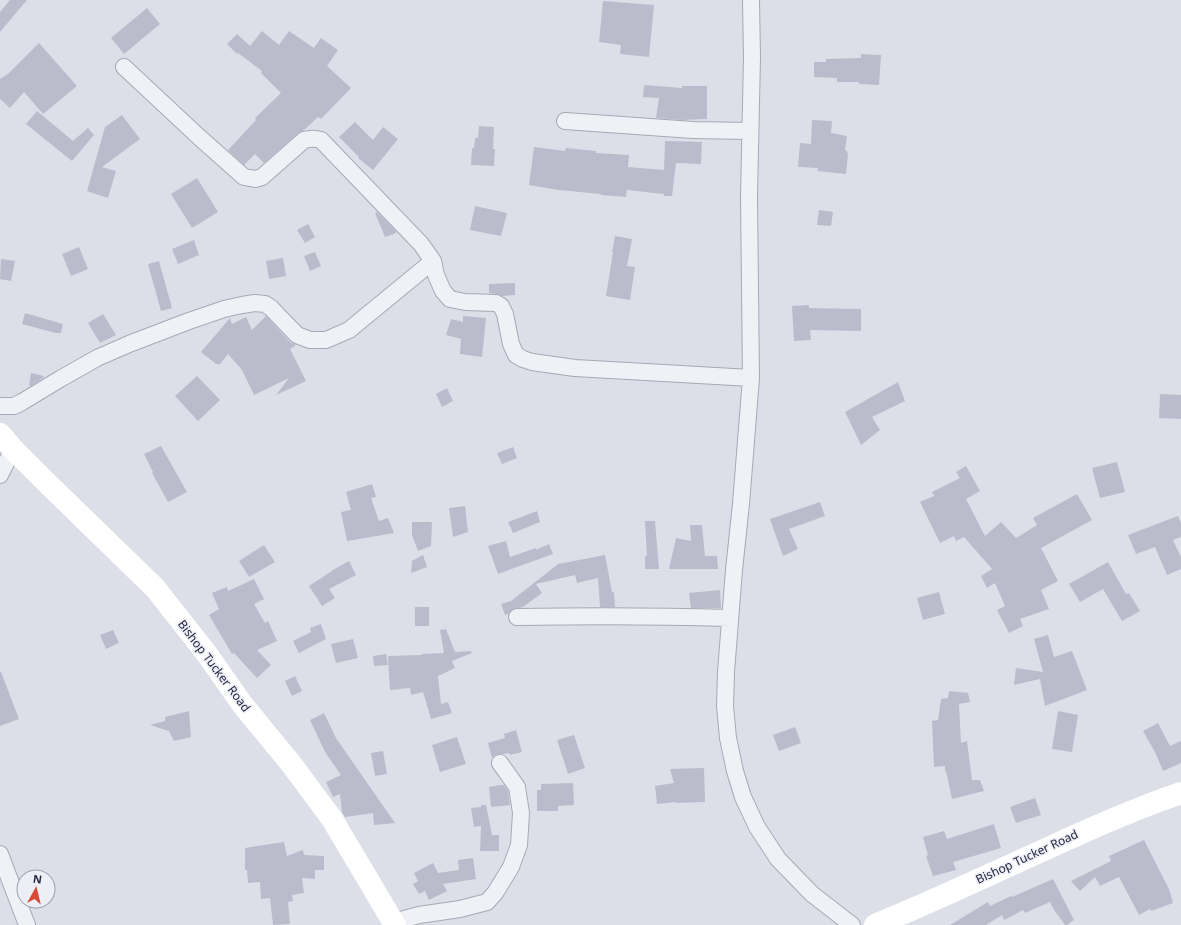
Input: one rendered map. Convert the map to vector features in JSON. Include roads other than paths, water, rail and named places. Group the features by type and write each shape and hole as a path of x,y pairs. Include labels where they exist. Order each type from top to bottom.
{"main road":[{"name":"Bishop Tucker Road","path":"7,441 155,588 207,654 242,704 292,765 332,819 394,923"},
{"name":"Bishop Tucker Road","path":"875,925 1103,823 1154,802 1181,793"}],"street":[{"path":"752,0 750,131 750,378 741,504 726,672 726,712 728,738 735,771 743,797 757,827 778,859 812,894 852,925"},
{"path":"124,67 244,177 255,179 262,177 304,140 316,138 321,140 421,244 433,261 436,275 443,291 450,299 465,302 496,304 501,306 505,314 511,344 516,355 522,359 532,362 575,368 750,378"},
{"path":"565,121 693,130 750,131"},
{"path":"0,406 14,406 97,358 129,344 189,321 242,305 255,303 265,304 271,308 297,335 310,340 326,340 349,330 433,261"},
{"path":"0,475 7,441"},
{"path":"517,617 643,616 730,618"},
{"path":"394,923 420,915 460,909 487,902 496,893 512,867 519,845 521,813 516,787 500,763"},
{"path":"0,854 27,925"}]}
